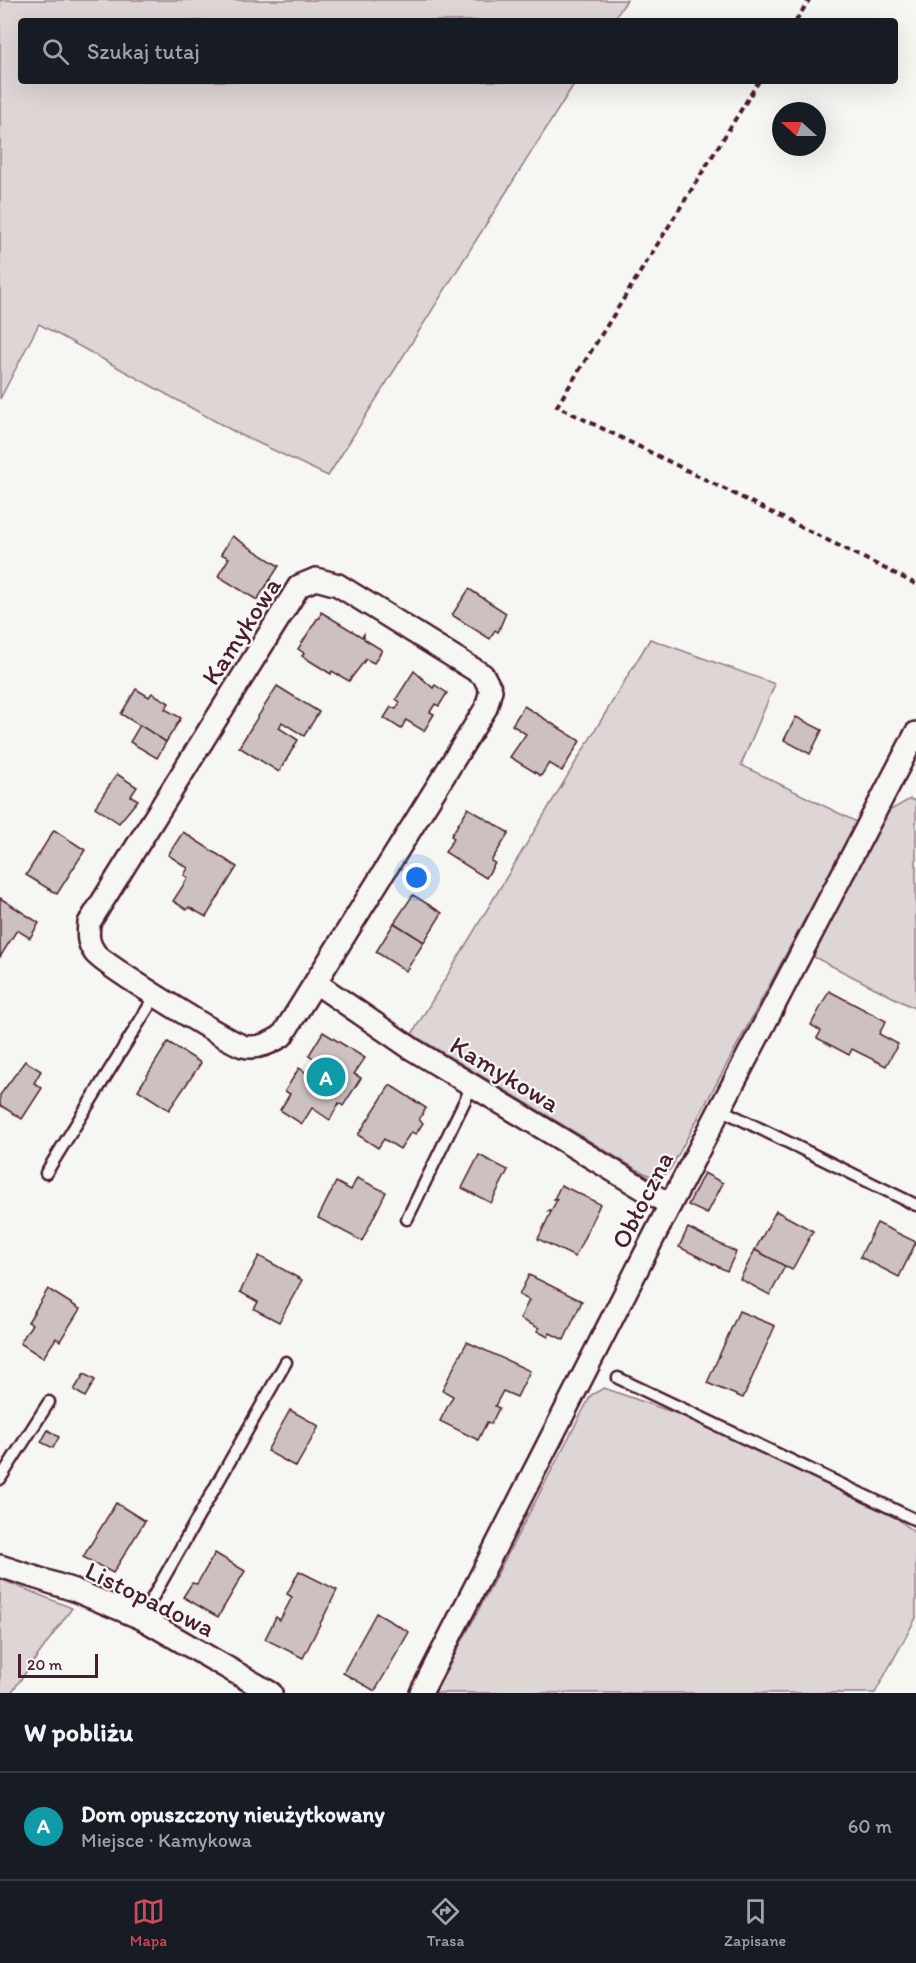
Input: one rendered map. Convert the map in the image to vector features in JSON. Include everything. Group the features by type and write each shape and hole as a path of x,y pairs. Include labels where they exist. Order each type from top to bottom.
{"street":[{"name":"Kamykowa","path":"316,579 338,585 483,675 491,690 486,708 282,1036 268,1045 244,1046 156,995 96,955 87,940 89,923 299,586 316,579"},
{"name":"Obłoczna","path":"421,1693 670,1205 916,733"},
{"name":"Kamykowa","path":"316,983 412,1049 670,1205"},
{"name":"Listopadowa","path":"0,1566 74,1590 141,1618 271,1693"}],"lane":[{"path":"46,1173 156,995"},
{"path":"407,1219 472,1086"},
{"path":"720,1109 916,1205"},
{"path":"141,1618 286,1362"},
{"path":"618,1377 916,1520"},
{"path":"0,1479 49,1402"}],"path":[{"path":"798,18 809,0"},
{"path":"757,84 557,406 916,584"}],"shaded area":[{"path":"0,0 627,0 615,18 18,18 18,84 574,84 328,476 235,432 39,324 0,399"},
{"path":"650,639 775,684 741,765 857,822 671,1168 659,1180 636,1169 412,1034"},
{"path":"910,799 916,801 916,1009 812,956 872,839 889,811"},
{"path":"604,1388 706,1424 897,1518 916,1534 916,1618 875,1693 435,1693 591,1395"},
{"path":"0,1579 72,1608 11,1693 0,1693"}],"building":[{"path":"232,536 279,566 257,600 218,576 229,558 221,554"},
{"path":"469,589 506,613 498,632 495,630 490,639 452,615"},
{"path":"321,612 362,637 364,634 364,639 382,650 374,663 366,659 349,681 332,671 331,674 302,656 304,653 298,649 317,619 320,618"},
{"path":"414,671 433,688 435,685 447,693 439,706 435,704 430,712 434,714 424,731 406,720 401,729 384,718 391,707 396,709 400,702 396,699"},
{"path":"277,686 319,712 304,736 282,722 279,728 298,740 279,772 239,747"},
{"path":"136,689 149,697 152,693 169,703 165,709 181,718 166,742 121,714"},
{"path":"524,706 580,741 562,771 549,763 541,776 510,757 526,734 512,725"},
{"path":"796,717 822,730 810,754 784,740"},
{"path":"140,725 166,742 157,758 130,742"},
{"path":"117,774 137,787 131,796 138,800 119,823 95,807"},
{"path":"468,808 509,833 491,861 495,863 486,878 445,852 454,838 451,836"},
{"path":"54,830 85,850 57,894 26,875"},
{"path":"183,832 237,867 206,917 189,907 187,910 173,901 188,878 184,875 188,868 168,855"},
{"path":"413,895 442,913 424,942 394,923"},
{"path":"0,898 39,923 30,938 17,930 0,957"},
{"path":"394,923 424,942 406,971 376,952"},
{"path":"829,991 886,1021 879,1034 898,1044 886,1066 852,1049 849,1055 817,1038 821,1031 811,1025"},
{"path":"323,1032 365,1058 354,1074 361,1078 343,1106 339,1103 330,1120 312,1108 302,1124 280,1110 290,1094 285,1091 299,1068 310,1075 319,1062 309,1055"},
{"path":"168,1042 201,1063 169,1110 138,1090"},
{"path":"25,1061 41,1071 34,1083 42,1088 22,1119 0,1105 0,1095"},
{"path":"390,1085 426,1108 419,1120 423,1123 416,1134 411,1132 400,1149 384,1139 378,1148 358,1135"},
{"path":"479,1155 508,1170 491,1203 462,1188"},
{"path":"704,1173 723,1183 707,1214 688,1205"},
{"path":"357,1178 386,1192 362,1241 318,1218 336,1182 351,1190"},
{"path":"561,1185 600,1204 575,1257 538,1239 551,1212 548,1211 552,1209 557,1200 554,1199"},
{"path":"776,1211 813,1231 792,1270 755,1250"},
{"path":"877,1223 916,1242 899,1277 860,1257"},
{"path":"688,1228 736,1252 727,1271 679,1247"},
{"path":"755,1250 785,1266 770,1295 740,1279"},
{"path":"259,1256 302,1280 279,1322 254,1309 258,1302 240,1292"},
{"path":"529,1275 582,1301 564,1340 550,1333 548,1337 537,1331 539,1328 520,1319 529,1300 519,1295"},
{"path":"48,1289 80,1309 60,1341 56,1338 43,1358 20,1343 32,1324 28,1322"},
{"path":"739,1311 775,1326 743,1398 707,1383"},
{"path":"467,1342 530,1371 517,1397 503,1391 495,1406 499,1408 491,1424 487,1422 478,1440 440,1421 453,1396 442,1390"},
{"path":"84,1374 95,1380 85,1397 74,1390"},
{"path":"290,1410 319,1426 296,1467 267,1451"},
{"path":"48,1430 59,1437 53,1448 41,1442"},
{"path":"116,1503 145,1521 113,1573 83,1557"},
{"path":"215,1553 245,1571 218,1617 183,1597 192,1583 197,1584"},
{"path":"299,1571 337,1590 303,1658 265,1639 276,1617 280,1620 292,1597 287,1594"},
{"path":"376,1613 409,1632 375,1691 343,1673"}],"place":[{"name":"Dom opuszczony nieużytkowany","path":"326,1077"}]}
